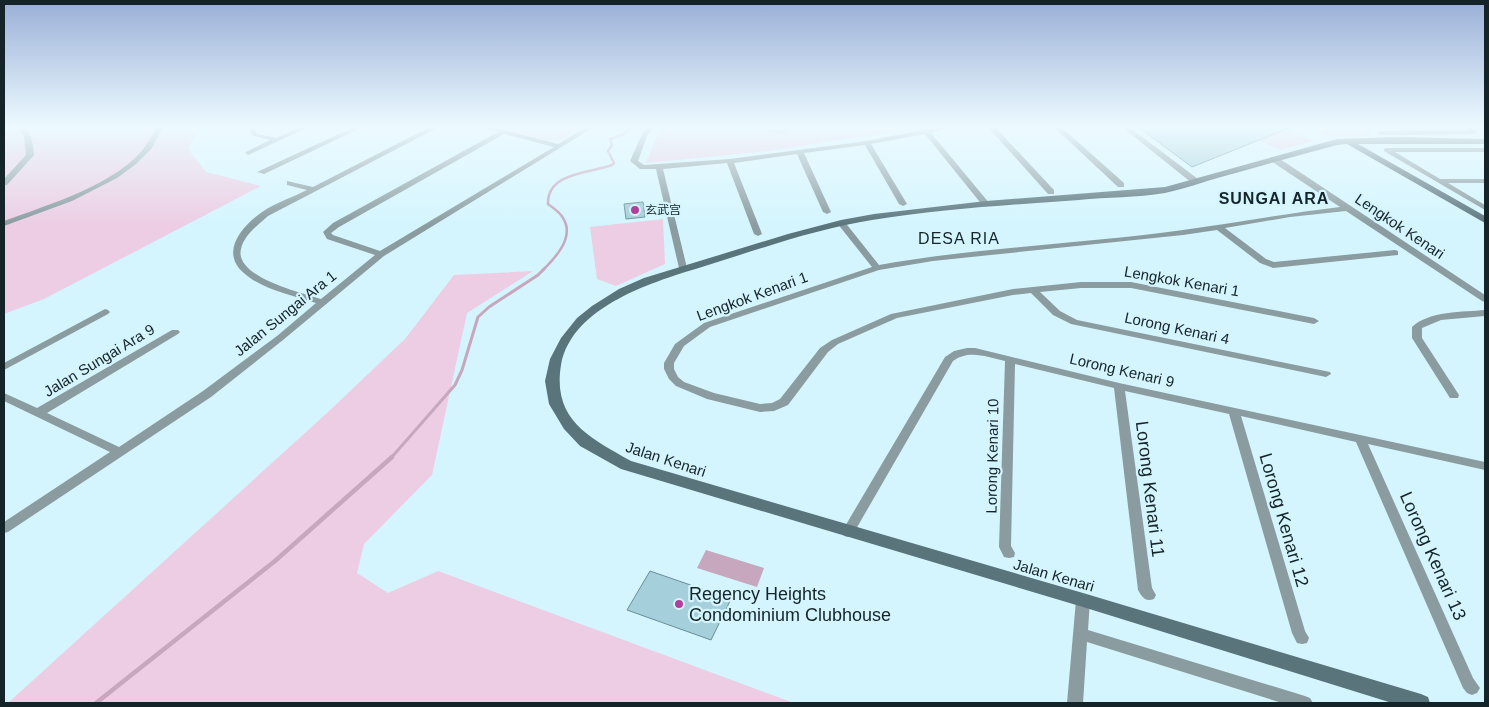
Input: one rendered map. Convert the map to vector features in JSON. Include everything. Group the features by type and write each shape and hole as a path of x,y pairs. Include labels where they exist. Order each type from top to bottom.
{"street":[{"path":"4,183 25,160"},
{"path":"4,224 101,184 126,170 135,160"},
{"path":"261,172 287,160"},
{"path":"321,302 257,278 245,271 237,263 235,256 236,246 242,235 251,225 265,214 370,160"},
{"path":"381,254 330,237 327,232 336,225 453,160"},
{"name":"Jalan Sungai Ara 1","path":"4,528 214,388 280,338 381,254 536,160"},
{"path":"634,160 637,164 659,167 738,160"},
{"path":"804,160 828,212"},
{"path":"877,160 903,204"},
{"path":"950,160 986,204"},
{"path":"1022,160 1052,192"},
{"path":"1094,160 1121,184"},
{"path":"1168,160 1195,181"},
{"name":"Jalan Kenari","path":"1270,160 1165,190 986,204 909,212 841,223 683,268 623,291 581,321 567,338 556,359 552,381 556,404 569,426 585,442 626,465 1083,600 1421,703"},
{"name":"Lengkok Kenari","path":"1276,160 1485,299"},
{"path":"1380,160 1485,220"},
{"path":"1402,160 1485,208"},
{"path":"730,161 758,234"},
{"path":"659,167 683,268"},
{"path":"1416,181 1485,181"},
{"path":"290,183 312,189"},
{"name":"Lengkok Kenari 1","path":"1314,321 1131,285 1081,284 1033,290 894,316 877,322 829,345 784,402 774,407 760,408 711,396 680,384 674,379 669,369 669,363 680,344 707,325 877,268 933,258 1220,228 1290,215 1348,208"},
{"path":"841,223 877,268"},
{"path":"1220,228 1263,261 1277,266 1395,253"},
{"name":"Lorong Kenari 4","path":"1033,290 1055,312 1063,318 1074,322 1326,374"},
{"path":"4,367 105,312"},
{"path":"1454,395 1417,338 1417,327 1426,321 1439,318 1485,313"},
{"name":"Jalan Sungai Ara 9","path":"38,413 176,332"},
{"name":"Lorong Kenari 9","path":"848,532 949,360 956,354 965,351 1010,359 1119,386 1485,466"},
{"name":"Lorong Kenari 10","path":"1009,553 1005,547 1010,359"},
{"name":"Lorong Kenari 11","path":"1119,386 1145,590 1149,595"},
{"path":"4,397 118,451"},
{"name":"Lorong Kenari 12","path":"1234,411 1302,638"},
{"name":"Lorong Kenari 13","path":"1360,439 1472,688"},
{"path":"1076,703 1083,600"},
{"path":"1081,634 1305,703"}],"shaded area":[{"path":"4,160 197,160 206,172 261,186 44,299 4,314"},
{"path":"647,160 677,160 646,163"},
{"path":"663,219 665,264 616,286 597,279 590,227"},
{"path":"533,271 467,313 432,475 364,544 357,573 388,593 438,571 794,703 8,703 327,413 405,339 454,275"},
{"path":"706,550 764,568 757,587 697,568"}],"building":[{"path":"1183,160 1209,160 1192,167"},
{"name":"玄武宫","path":"643,202 645,217 626,219 624,204"},
{"name":"Regency Heights Condominium Clubhouse","path":"650,571 731,599 711,640 627,610"}],"waterway":[{"path":"543,270 558,253 567,232 562,216 548,204 550,193 562,180 612,165 614,163 612,160"},
{"path":"391,457 455,385 462,370 478,317 489,307 543,270"},
{"path":"96,703 275,561 391,457"}],"place":[{"name":"玄武宫","path":"635,210"},
{"name":"Regency Heights Condominium Clubhouse","path":"679,604"}],"district":[{"name":"SUNGAI ARA","path":"1274,198"},
{"name":"DESA RIA","path":"959,238"}]}
